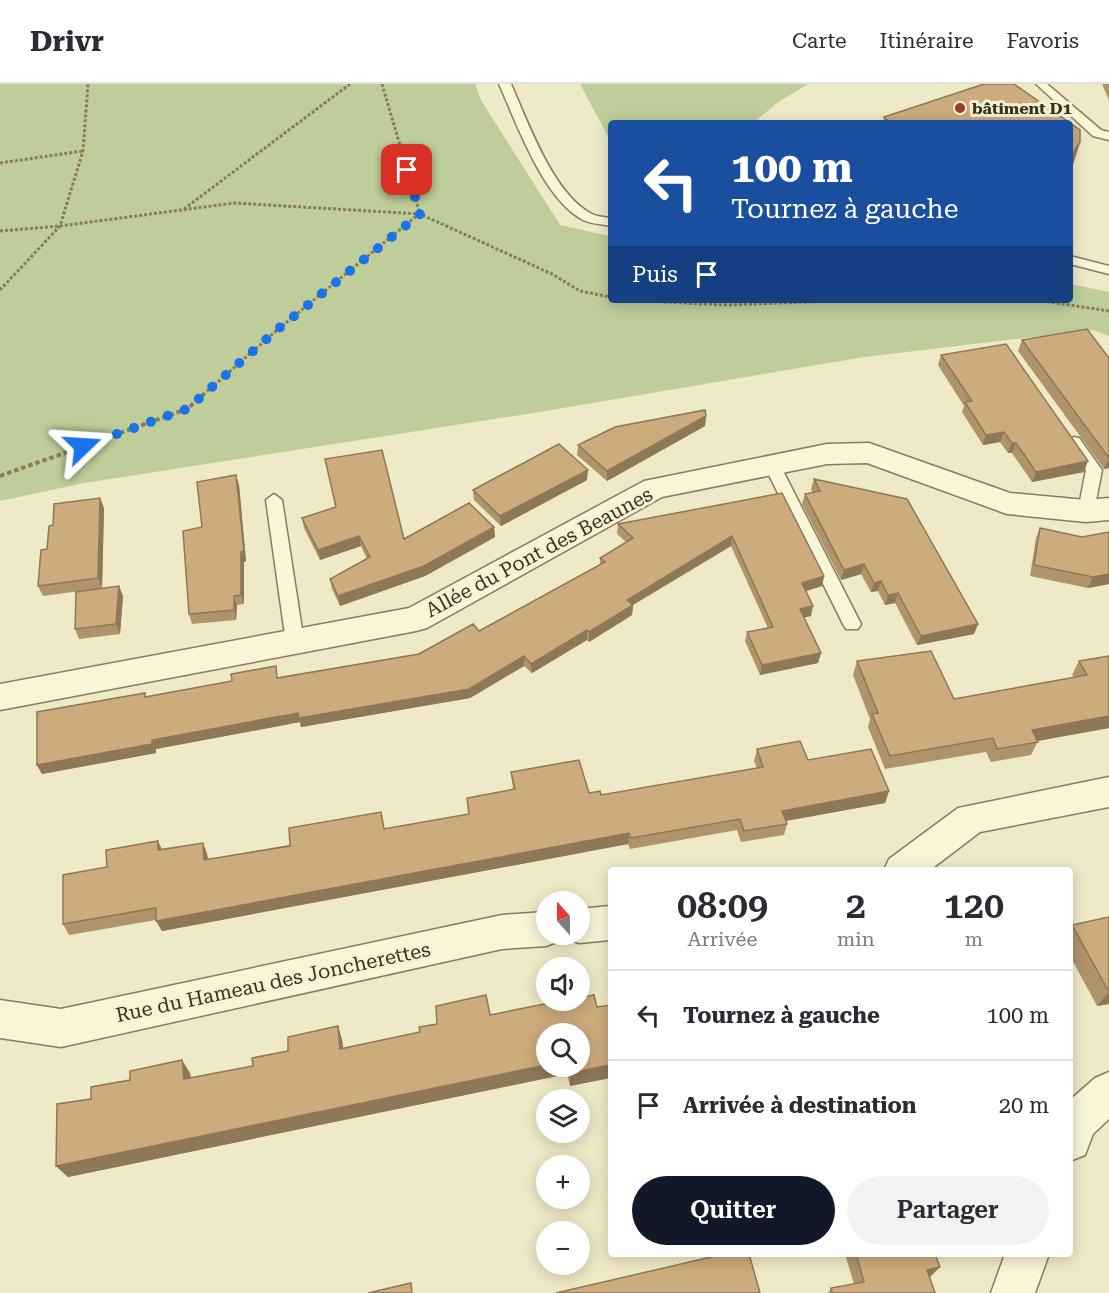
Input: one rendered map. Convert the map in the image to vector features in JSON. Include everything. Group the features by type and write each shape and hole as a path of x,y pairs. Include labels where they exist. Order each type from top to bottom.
{"street":[{"name":"Allée du Pont des Beaunes","path":"0,697 416,619 654,488 827,454 869,453 1007,503 1097,510"},
{"path":"906,867 971,819 1109,792"},
{"path":"590,925 608,923"},
{"name":"Rue du Hameau des Joncherettes","path":"0,1019 61,1028 502,932 536,929"},
{"path":"1073,1130 1076,1121 1109,1092"},
{"path":"1013,1293 1026,1257"}],"lane":[{"path":"505,84 548,173 563,194 587,217 608,222"},
{"path":"1041,85 1097,132 1109,136"},
{"path":"1073,261 1109,270"},
{"path":"1066,432 1094,470 1097,510"},
{"path":"772,465 852,624"},
{"path":"274,500 295,642"}],"path":[{"path":"0,290 60,226 83,151 88,84"},
{"path":"184,210 350,84"},
{"path":"382,84 420,214"},
{"path":"0,163 83,151"},
{"path":"0,231 60,226 234,203 420,214 552,274 580,291 608,297"},
{"path":"0,476 187,409 277,330 420,214"},
{"path":"686,303 727,305 779,303"},
{"path":"1057,303 1109,311"}],"green space":[{"path":"0,84 475,84 481,100 560,225 608,236 608,303 1073,303 1073,285 1109,292 1109,336 1093,330 864,357 533,413 84,483 0,501"},
{"path":"580,84 808,84 777,103 757,120 608,120 608,136"}],"building":[{"path":"984,84 1014,84 1066,120 888,120 884,117"},
{"path":"1073,125 1080,130 1080,142 1073,154"},
{"path":"1087,329 1109,358 1109,458 1022,340"},
{"path":"1006,344 1088,461 1036,472 1016,443 1012,443 1004,432 986,435 965,402 972,401 941,355"},
{"path":"705,410 706,416 607,471 578,445 615,427"},
{"path":"559,444 588,470 500,516 473,490"},
{"path":"382,450 404,539 469,503 494,527 424,566 338,596 330,579 370,557 359,536 318,550 302,518 336,507 325,459"},
{"path":"236,475 244,551 241,552 241,595 234,596 234,610 189,614 183,531 202,527 197,482"},
{"path":"814,479 907,499 978,624 921,636 898,593 888,595 881,581 874,583 864,564 844,570 805,494 820,491"},
{"path":"782,493 824,576 802,583 813,606 800,609 821,653 762,665 747,632 773,627 732,536 627,600 633,605 589,632 587,630 531,664 524,656 469,689 299,718 298,713 152,740 152,744 37,765 37,712 145,693 145,697 232,681 231,674 276,666 277,678 419,654 473,624 479,631 605,562 600,558 633,538 618,524"},
{"path":"100,498 98,578 38,586 41,550 47,549 49,526 53,525 54,504"},
{"path":"1040,528 1082,537 1109,532 1109,574 1093,577 1034,565"},
{"path":"119,586 116,624 75,629 76,592"},
{"path":"931,651 954,699 1087,675 1079,661 1109,656 1109,716 1032,730 1038,742 997,749 993,738 890,756 872,714 878,713 857,661"},
{"path":"800,741 808,760 871,749 889,791 782,811 787,824 744,831 740,819 631,838 629,833 156,921 156,908 63,924 63,875 107,867 106,850 158,841 158,850 203,843 204,860 290,846 289,828 381,812 384,829 469,814 467,798 515,789 511,772 579,760 589,793 600,791 601,795 763,767 757,749"},
{"path":"1109,917 1109,992 1073,927 1073,925"},
{"path":"486,995 490,1015 536,1006 536,1011 590,1011 590,996 594,995 597,1007 608,1005 608,1065 590,1069 590,1023 536,1023 536,1067 56,1166 57,1104 91,1099 91,1087 130,1080 130,1071 182,1060 184,1079 253,1066 252,1058 288,1051 288,1037 338,1026 340,1049 420,1032 419,1027 437,1024 436,1006"},
{"path":"711,1257 750,1257 760,1293 556,1293"},
{"path":"857,1257 936,1257 940,1267 927,1270 935,1293 832,1293 831,1288 864,1282"},
{"path":"411,1283 412,1293 368,1293"}],"place":[{"name":"bâtiment D1","path":"960,108"}],"route":[{"path":"83,446 187,409 277,330 381,243 420,214 407,170"}]}
